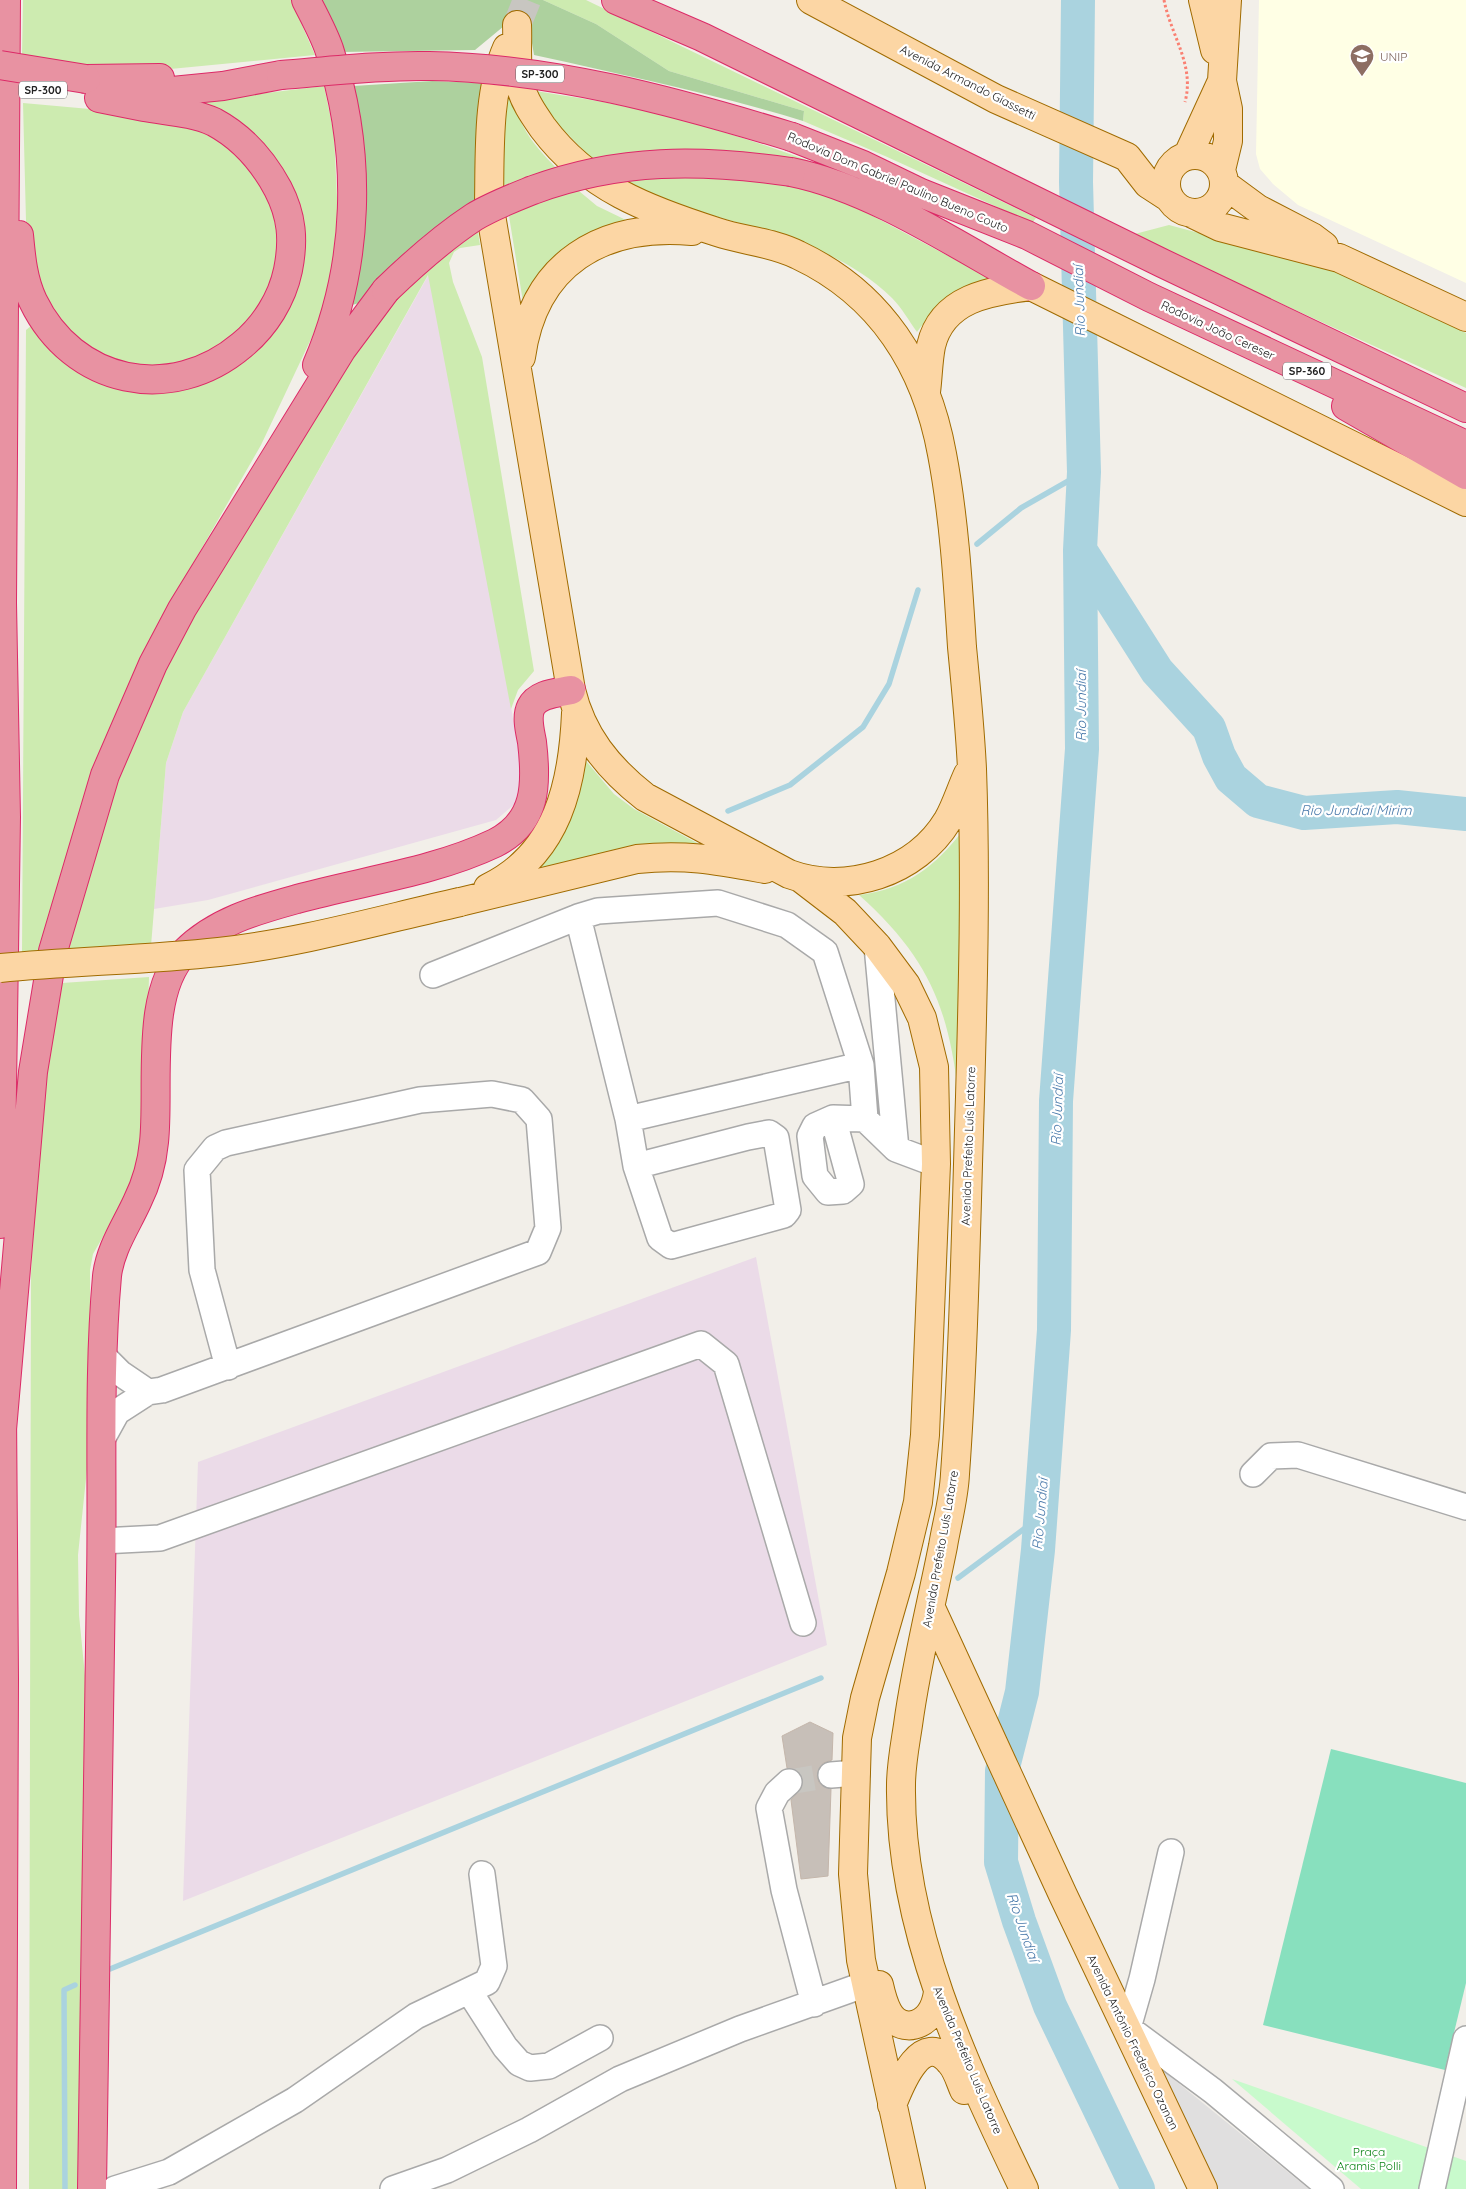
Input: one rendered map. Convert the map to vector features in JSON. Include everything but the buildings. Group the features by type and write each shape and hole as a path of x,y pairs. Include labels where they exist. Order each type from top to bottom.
{"highway":[{"path":"286,438 329,337 350,253 352,218 352,175 341,96 328,47 306,0"},
{"name":"SP-360","path":"616,0 702,38 1162,263 1466,408"},
{"path":"0,65 90,91 212,121 235,135 255,155 271,176 285,202 292,229 292,238 291,255 282,291 274,308 255,334 232,354 205,368 174,377 137,380 103,372 78,357 53,333 33,301 22,268 19,232 18,164 6,9"},
{"path":"0,1224 6,817 2,603 6,9"},
{"name":"Rodovia Dom Gabriel Paulino Bueno Couto","path":"90,91 281,75 428,66 526,72 605,86 728,117 792,137 863,165 921,193 1027,235"},
{"name":"SP-300","path":"0,84 90,91"},
{"path":"2,1430 33,1072 53,951 86,834 121,733 153,664 182,609 342,349 386,290 429,250 476,216 515,197 558,181 602,169 650,164 748,166 820,178 852,190 1031,286"},
{"name":"Rodovia João Cereser","path":"1027,235 1149,297 1466,445"},
{"path":"1229,335 1350,409 1466,475"},
{"path":"92,2189 102,1541 102,1355 108,1269 112,1253 149,1174 155,1138 157,1020 164,989 181,955 204,936 227,922 286,902 430,866 491,845 508,836 523,820 531,804 534,781 528,721 531,707 540,698 573,700"},
{"path":"0,1232 4,1679 2,2189"},
{"path":"2,2012 18,2189"}],"main road":[{"name":"Avenida Armando Giassetti","path":"811,0 996,99 1123,155 1148,184 1168,197"},
{"path":"1193,214 1212,208 1223,193 1222,177 1228,141 1228,109 1203,0"},
{"path":"1227,0 1222,81 1186,156 1175,162 1165,178 1168,197 1174,206 1220,227 1339,258 1466,317"},
{"path":"460,902 516,871 532,856 560,810 574,746 573,700 489,203 491,128 500,62 517,25 519,84 531,111 573,163 604,187 645,207 723,234"},
{"path":"1123,155 1204,156 1212,160 1222,177 1258,209 1312,237 1339,258"},
{"path":"519,375 525,332 535,309 553,277 571,260 592,246 621,234 667,229 723,234 775,245 801,256 858,293 887,326 926,392"},
{"path":"926,392 931,346 937,330 948,314 966,300 984,293 1031,286 1466,502"},
{"name":"Avenida Prefeito Luís Latorre","path":"926,392 938,430 947,483 972,766 974,891 962,1347 955,1484 931,1608 914,1678 901,1780 902,1829 912,1895 938,1992 986,2107 1024,2189"},
{"path":"573,700 591,742 624,780 644,797 796,876 845,912 876,946 906,985 922,1018 934,1067 936,1164 925,1435 918,1502 901,1573 865,1698 857,1738 844,1774 855,1825 882,2000 888,2013 895,2021 904,2026 914,2025 924,2021 931,2013 938,1992"},
{"path":"0,968 148,959 221,952 337,930 637,860 661,857 701,857 796,876 836,881 862,879 886,873 907,862 927,846 948,820 972,766"},
{"name":"Avenida Antônio Frederico Ozanan","path":"931,1608 1063,1895 1128,2028 1203,2189"},
{"path":"855,1825 853,1874 861,1960 911,2189"},
{"path":"892,2105 901,2080 914,2060 932,2053 942,2055 951,2063 1010,2189"}],"street":[{"path":"433,975 578,917 598,911 718,903 787,925 825,952 861,1065 865,1120"},
{"path":"578,917 628,1119 636,1166 660,1238 671,1246 784,1215 788,1210 776,1138 769,1133 636,1166"},
{"path":"876,946 896,1150"},
{"path":"628,1119 861,1065"},
{"path":"102,1441 118,1412 148,1392 162,1390 228,1366 538,1252 548,1228 539,1119 522,1100 492,1094 420,1100 235,1141 215,1148 197,1170 202,1270 228,1366"},
{"path":"833,1118 865,1120 896,1150 936,1164"},
{"path":"102,1541 160,1538 701,1344 726,1364 803,1623"},
{"path":"102,1355 120,1373 148,1392"},
{"path":"1253,1474 1270,1456 1298,1455 1466,1507"},
{"path":"788,1782 777,1792 769,1808 784,1890 814,2004"},
{"path":"1171,1852 1142,1980 1128,2028 1213,2091 1331,2189"},
{"path":"129,2187 169,2172 295,2100 416,2016 487,1982 494,1966 482,1874"},
{"path":"393,2189 447,2170 529,2130 620,2079 740,2029 866,1984"},
{"path":"469,1991 505,2047 519,2063 530,2068 548,2066 600,2038"},
{"path":"1432,2189 1466,2039"}],"path":[{"path":"1164,0 1167,14 1183,55 1189,87 1183,110"}],"shaded area":[{"name":"UNIP","path":"1259,0 1466,0 1466,283 1298,205 1273,184 1260,169 1256,154"},
{"path":"429,274 505,672 523,777 516,803 496,820 208,900 154,909 166,763 183,712"},
{"path":"756,1257 827,1645 183,1901 198,1462"},
{"path":"1151,2061 1309,2189 1206,2189"}],"green space":[{"path":"23,0 291,0 315,55 160,70 104,69 22,56"},
{"path":"322,0 543,0 596,24 669,71 804,111 803,121 703,94 534,55 530,31 504,26 475,50 341,52"},
{"path":"543,0 586,0 1036,218 1032,223 803,121 804,111 669,71 596,24"},
{"path":"432,81 485,83 476,203 423,237 390,267 363,302 352,305 348,295 353,86"},
{"path":"324,86 334,134 338,219 334,262 319,322 261,445 160,621 138,668 79,817 41,951 22,952 26,330 31,326 48,347 65,362 118,387 266,334 296,199 280,165 270,151 232,119 199,101"},
{"path":"505,87 511,96 526,132 557,169 503,187"},
{"path":"536,91 616,104 711,128 822,166 651,152 592,159 552,118"},
{"path":"23,103 179,117 243,152 280,216 278,275 255,318 201,364 124,372 59,332 27,260"},
{"path":"654,174 796,182 854,206 990,278 969,288 941,306 917,332 892,298 867,277 840,261 812,247 782,236 691,209 661,198 616,177"},
{"path":"573,186 597,206 626,220 595,232 525,314 508,210"},
{"path":"1169,225 1327,267 1466,333 1466,388 1131,235"},
{"path":"477,226 480,245 460,248 454,252 449,263 453,282 482,357 534,671 518,690 511,709 428,275 183,712 166,763 151,946 66,949 97,838 140,723 181,637 336,376 389,303"},
{"path":"586,761 614,794 634,809 699,844 699,849 518,882 574,806"},
{"path":"964,829 958,1092 948,1033 930,983 917,960 901,939 859,895 891,888 918,874 942,854"},
{"path":"149,977 144,1145 135,1181 93,1254 90,1270 90,1406 87,1469 78,1555 79,1615 86,1686 83,2189 29,2189 31,1274 40,1103 62,983"},
{"path":"1331,1749 1466,1783 1466,1983 1445,2070 1263,2025"},
{"name":"Praça Aramis Polli","path":"1232,2079 1466,2161 1466,2189 1361,2189"}],"waterway":[{"name":"Rio Jundiaí","path":"1078,0 1076,182 1084,472 1080,550 1082,749 1056,1101 1054,1330 1038,1550 1022,1692 1002,1771 1001,1862 1019,1921 1050,2006 1138,2189"},
{"path":"977,544 1021,508 1084,472"},
{"name":"Rio Jundiaí Mirim","path":"1080,550 1157,671 1209,728 1219,756 1231,778 1258,801 1304,813 1397,807 1466,814"},
{"path":"728,811 790,785 863,727 889,684 918,590"},
{"path":"958,1578 1040,1517"},
{"path":"110,1969 821,1678"},
{"path":"65,2189 64,1990 75,1985"}],"tunnel":[{"path":"517,25 527,0"},
{"path":"789,1782 831,1775"}],"place":[{"name":"UNIP","path":"1362,77"}]}
